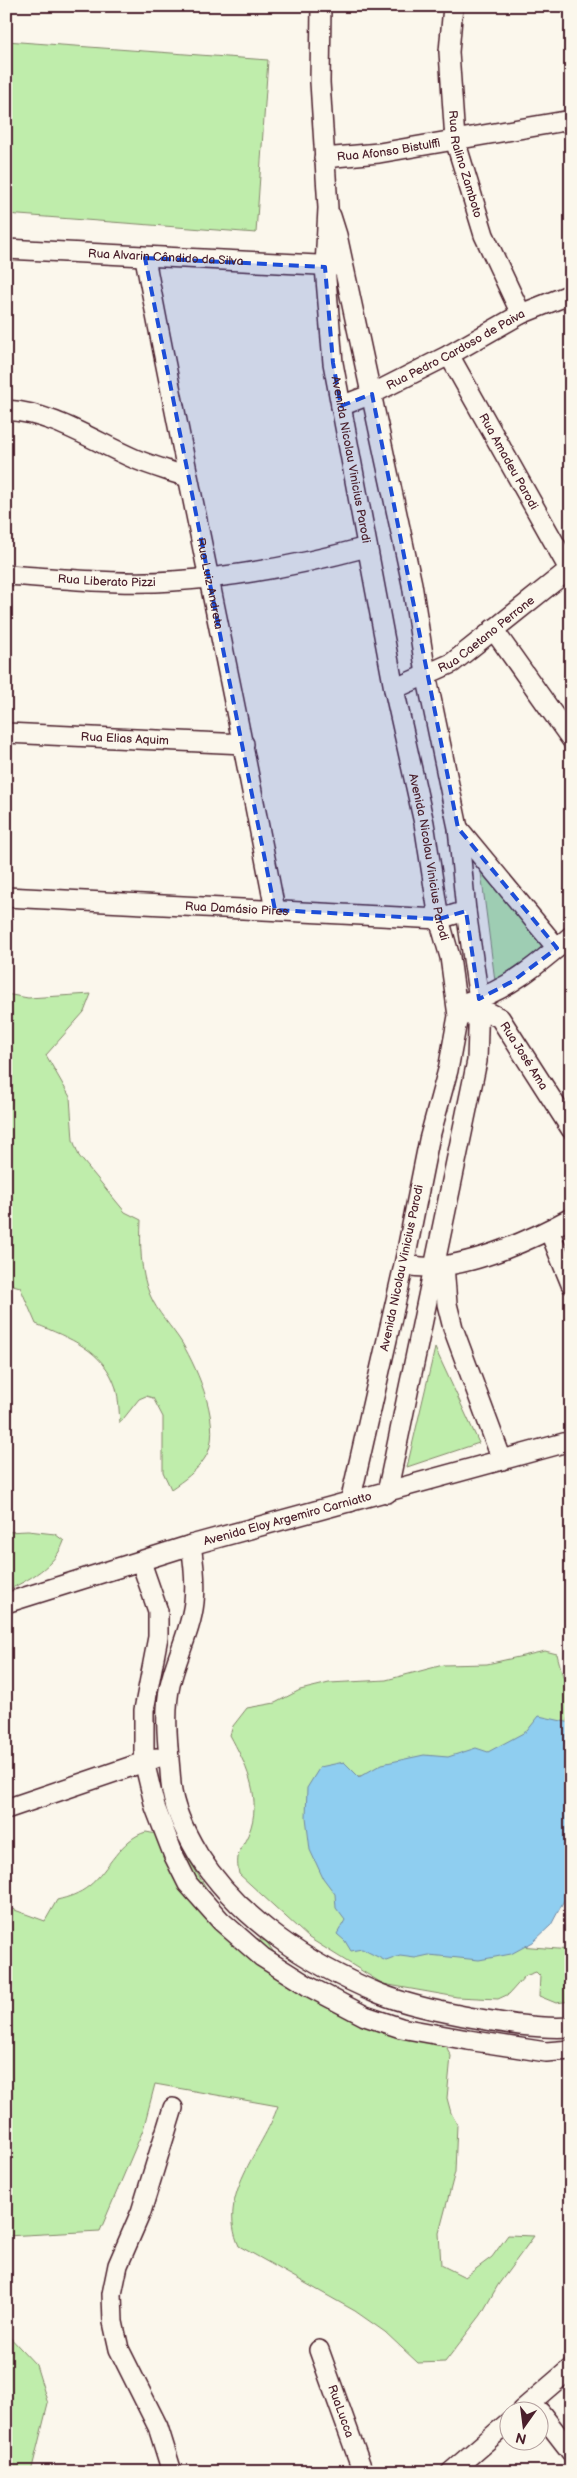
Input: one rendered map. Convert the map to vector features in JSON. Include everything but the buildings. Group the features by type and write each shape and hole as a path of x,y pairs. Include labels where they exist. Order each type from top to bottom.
{"street":[{"name":"Avenida Nicolau Vinicius Parodi","path":"321,6 320,82 328,208 325,267 333,363 394,688 424,823 439,919 450,958 457,1010 448,1070 429,1140 404,1265 350,1502"},
{"name":"Rua Ralino Zamboto","path":"454,6 449,52 455,140 484,235 521,314"},
{"name":"Rua Afonso Bistulffi","path":"324,158 379,152 571,120"},
{"name":"Avenida Nicolau Vinicius Parodi","path":"328,208 344,266 412,584 426,674 458,828 466,911 479,1006 477,1061 439,1266 387,1493"},
{"name":"Rua Alvarin Cândido da Silva","path":"6,249 145,258 325,267 344,266"},
{"name":"Rua Luiz Andreta","path":"145,258 187,477 244,744 275,910"},
{"name":"Rua Pedro Cardoso de Paiva","path":"341,406 372,394 449,355 521,314 571,294"},
{"name":"Rua Amadeu Parodi","path":"449,355 570,569"},
{"path":"6,410 40,416 71,427 136,460 187,477"},
{"name":"Rua Liberato Pizzi","path":"6,575 145,582 208,578 304,564 367,547"},
{"name":"Rua Caetano Perrone","path":"394,688 452,663 570,569"},
{"path":"494,629 571,740"},
{"name":"Rua Elias Aquim","path":"6,733 244,744"},
{"path":"457,1010 479,1006 564,942 458,828"},
{"name":"Rua Damásio Pires","path":"6,897 439,919 466,911"},
{"name":"Rua José Ama","path":"479,1006 500,1018 571,1129"},
{"path":"404,1265 439,1266 484,1255 549,1230 571,1218"},
{"path":"549,1230 571,1284"},
{"path":"439,1266 446,1304 453,1328 502,1460"},
{"name":"Avenida Eloy Argemiro Carniatto","path":"6,1603 191,1545 387,1493 571,1441"},
{"path":"191,1545 195,1574 194,1603 170,1686 171,1787 186,1833 214,1879 266,1930 315,1961 378,1993 428,2009 498,2023 553,2028 571,2027"},
{"path":"141,1562 158,1611 158,1637 144,1710 144,1761 155,1807 174,1856 188,1884 221,1921 262,1957 308,1986 365,2016 400,2028 546,2052 571,2050"},
{"path":"6,1809 144,1761 170,1754"},
{"path":"172,2472 158,2427 119,2349 113,2322 112,2294 118,2265 140,2212 173,2108"},
{"name":"RuaLucca","path":"320,2350 363,2472"},
{"path":"541,2400 571,2368"},
{"path":"550,2428 571,2452"},
{"path":"451,2472 500,2430"}],"highlighted area":[{"path":"145,258 325,267 333,363 341,406 372,394 458,828 557,948 513,981 479,999 466,911 439,919 275,910"}],"green space":[{"path":"6,41 268,60 256,233 6,214"},
{"path":"481,872 544,947 495,981"},
{"path":"6,994 28,998 91,994 84,1012 46,1055 70,1097 73,1140 79,1156 125,1212 141,1220 141,1258 144,1277 150,1295 182,1343 195,1368 207,1400 212,1432 210,1446 205,1458 198,1467 171,1489 163,1472 163,1417 153,1398 146,1396 139,1399 120,1423 116,1388 103,1364 73,1340 36,1324 20,1287 6,1283"},
{"path":"435,1348 479,1443 407,1467"},
{"path":"28,1531 55,1534 64,1541 55,1558 48,1565 32,1577 6,1591 6,1532"},
{"path":"545,1651 557,1654 565,1685 569,1707 566,1728 562,1737 390,1773 349,1777 519,1946 571,1950 571,2001 556,2003 539,1996 540,1976 536,1972 525,1976 509,1994 498,1999 457,1997 383,1984 309,1938 239,1874 238,1859 240,1849 251,1827 254,1803 250,1779 230,1735 233,1726 247,1708 275,1703 300,1690 329,1683 386,1680 443,1665 487,1664"},
{"path":"146,1832 162,1835 188,1858 208,1891 218,1924 231,1932 266,1941 290,1976 441,2036 451,2056 447,2098 451,2113 457,2124 455,2172 439,2233 441,2265 465,2277 492,2257 508,2235 534,2236 498,2285 481,2315 445,2362 418,2363 385,2332 355,2311 239,2246 233,2227 233,2209 237,2191 278,2106 155,2084 143,2130 100,2231 6,2236 6,1918 12,1909 45,1921 57,1900 74,1895 89,1886 129,1841"},
{"path":"6,2333 36,2365 48,2404 31,2472 6,2472"}],"water":[{"path":"539,1716 571,1723 571,1887 551,1925 533,1942 511,1954 479,1960 429,1955 415,1958 400,1956 386,1961 362,1949 351,1951 345,1941 337,1934 345,1920 336,1908 335,1894 323,1878 310,1850 306,1817 307,1788 320,1767 344,1762 359,1777 382,1764 424,1755 448,1757 476,1748 488,1752 527,1731"}]}
